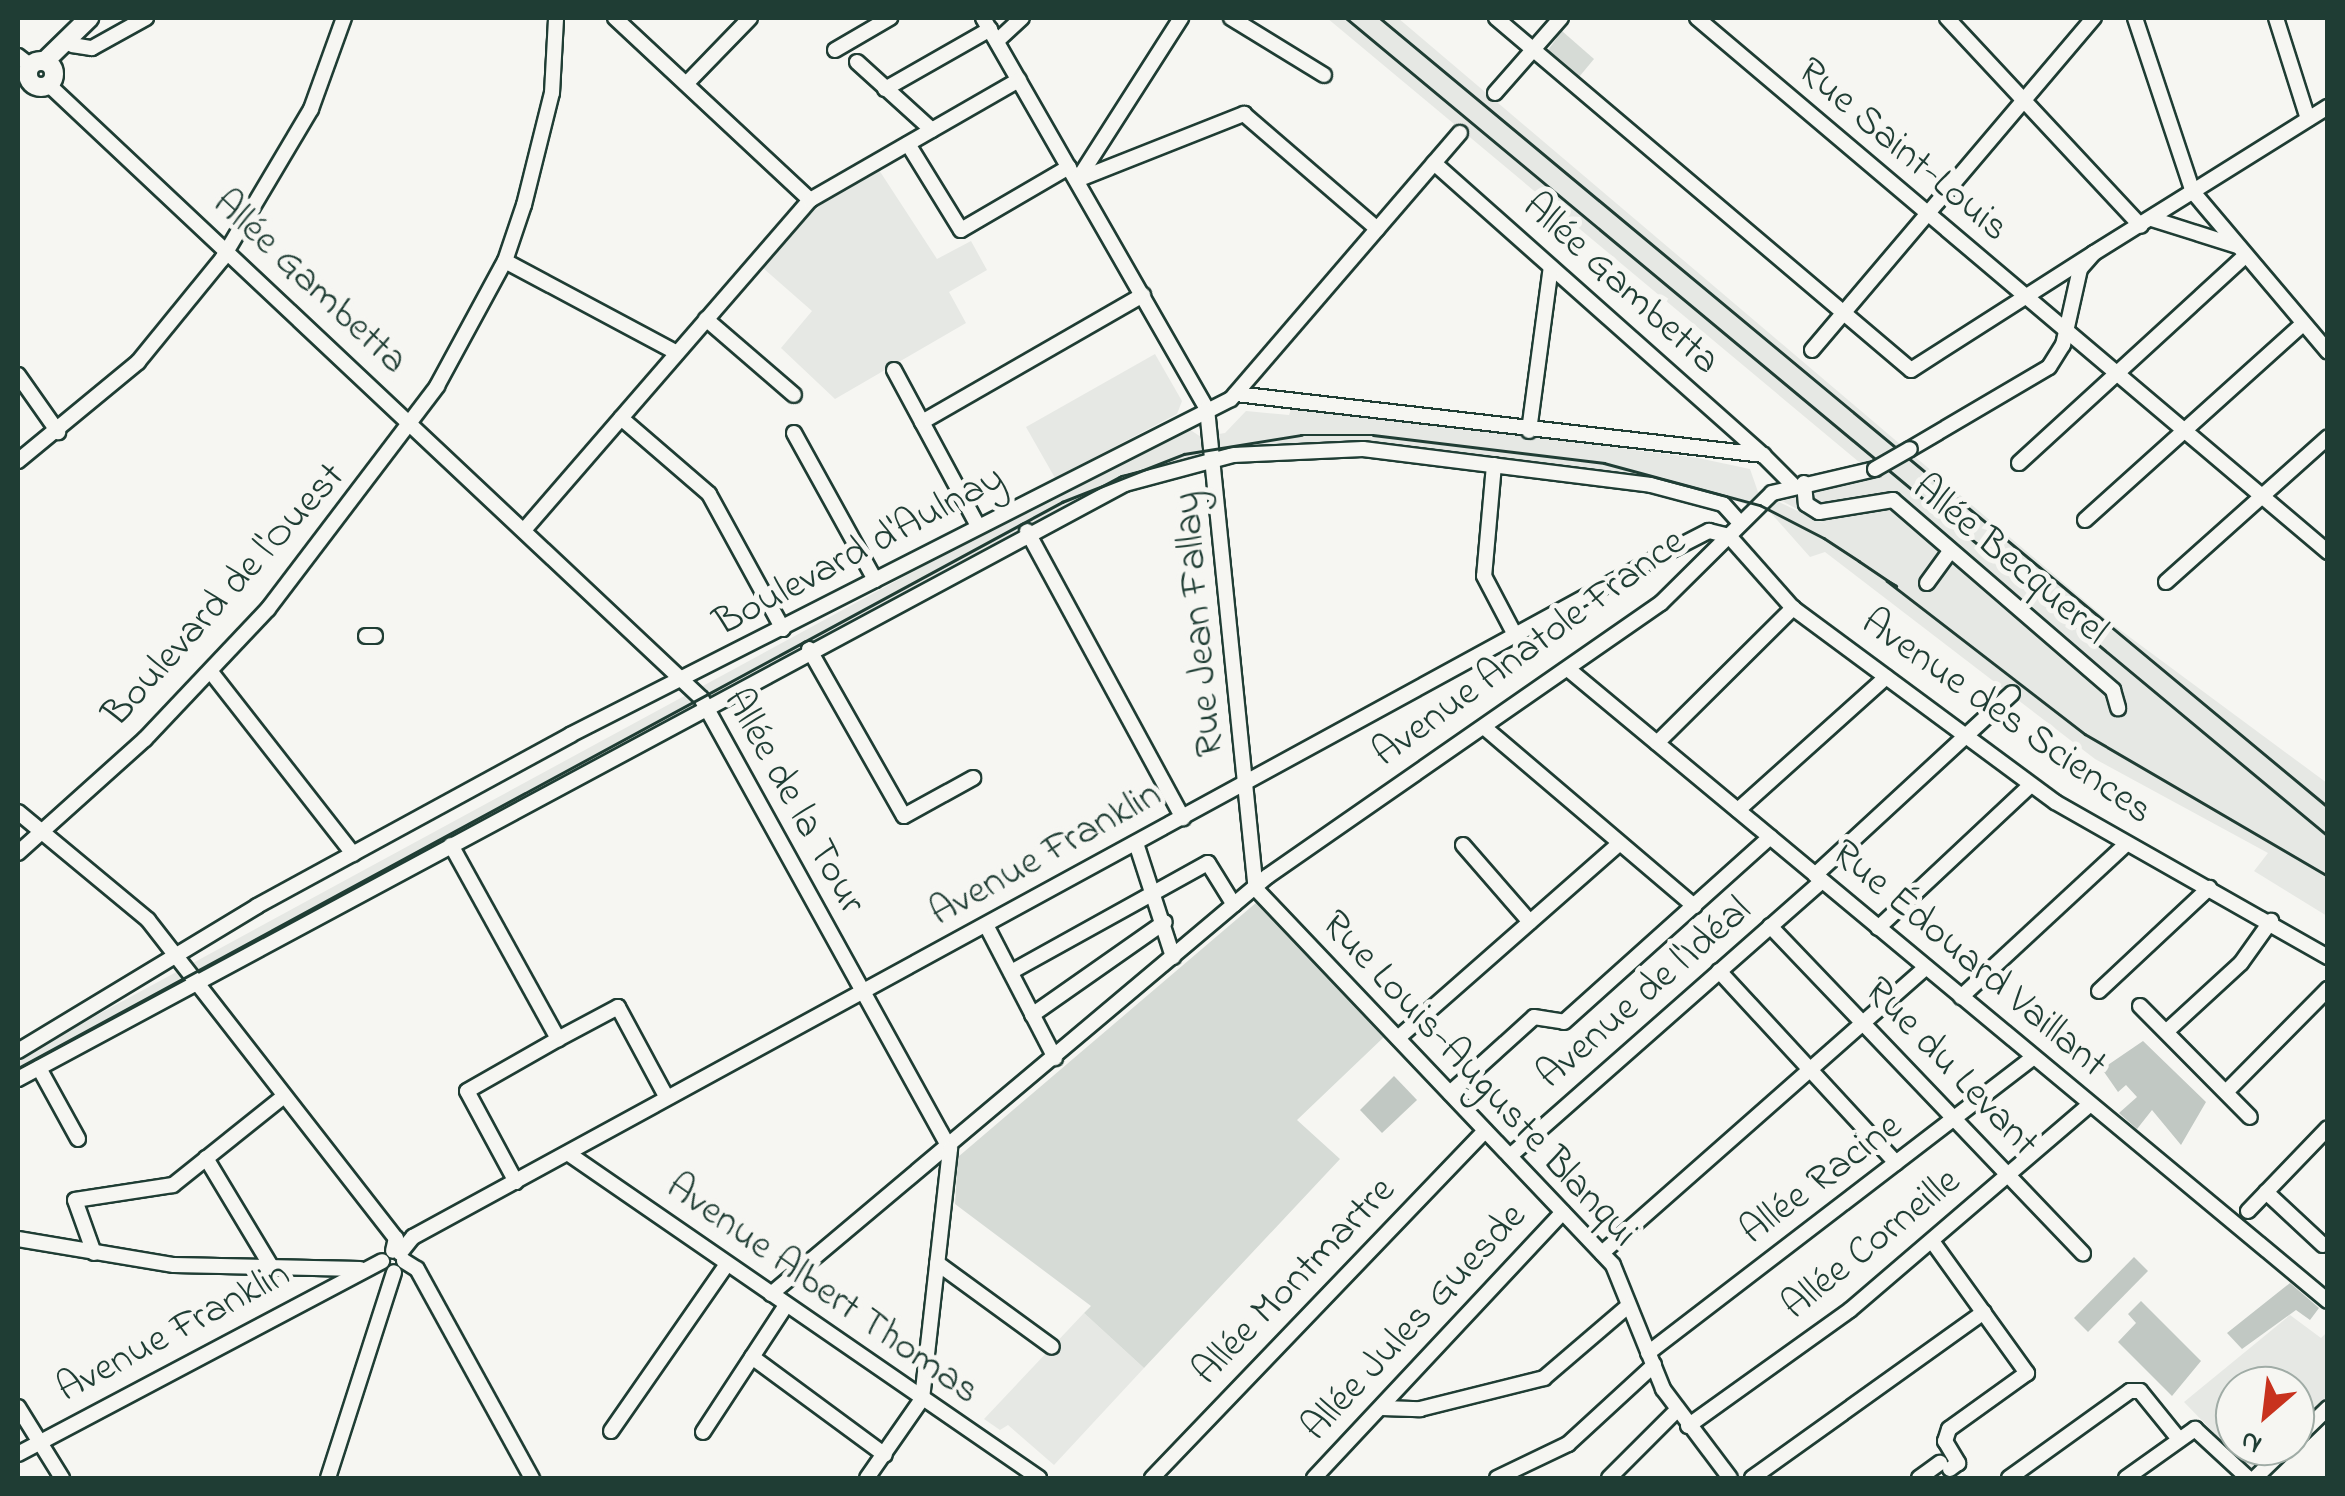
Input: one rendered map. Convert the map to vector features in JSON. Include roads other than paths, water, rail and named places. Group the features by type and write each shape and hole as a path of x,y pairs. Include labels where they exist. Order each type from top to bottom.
{"main road":[{"path":"33,76 72,45 86,22"},
{"path":"33,76 86,22"}],"street":[{"path":"72,45 92,48 146,18"},
{"path":"18,461 58,432 138,362 228,251 311,109 344,18"},
{"name":"Boulevard de l'Ouest","path":"18,853 211,672 319,550 412,424 505,261 542,147 556,18"},
{"path":"615,18 688,82 810,200"},
{"path":"688,82 750,18"},
{"path":"835,50 890,18"},
{"path":"885,89 990,29 1022,18"},
{"path":"1073,173 1181,18"},
{"path":"1231,18 1324,75"},
{"path":"1496,18 1906,366 2146,223 2328,107"},
{"path":"1495,93 1562,18"},
{"name":"Rue Saint-Louis","path":"1697,18 2328,552"},
{"path":"1947,18 2146,223 2242,251"},
{"path":"1812,350 2094,18"},
{"path":"2135,18 2194,192 2328,352"},
{"path":"2276,18 2308,119"},
{"name":"Rue Jean Fallay","path":"990,29 1207,409 1216,459 1256,888"},
{"path":"857,62 932,130"},
{"name":"Allée Gambetta","path":"33,76 228,251 525,529"},
{"path":"525,529 810,200 1019,80"},
{"path":"908,144 961,230 1073,173 1244,114 1377,229"},
{"path":"1236,394 1460,133"},
{"name":"Allée Gambetta","path":"1434,163 1762,455"},
{"path":"2019,463 2242,251"},
{"name":"Avenue Anatole France","path":"771,1294 950,1149 1234,904 1661,603 1740,523 1798,484 1875,469 2038,376 2066,332 2076,280 2094,254"},
{"path":"505,261 677,353"},
{"path":"1529,431 1552,267"},
{"path":"922,422 1143,294"},
{"path":"706,319 794,395"},
{"path":"2085,520 2303,324"},
{"path":"894,370 978,526"},
{"path":"18,375 58,432"},
{"path":"1236,394 1529,431 1762,455 1798,484"},
{"name":"Boulevard d'Aulnay","path":"18,1051 353,854 1236,394"},
{"path":"621,418 709,494 783,629"},
{"path":"794,434 875,580"},
{"path":"2166,582 2328,437"},
{"name":"Boulevard d'Aulnay","path":"18,1080 1027,531 1126,484 1216,459 1363,449 1651,485 1723,504 1740,523"},
{"path":"1494,465 1484,576 1516,637"},
{"name":"Allée Becquerel","path":"1798,484 1806,504 1820,512 1894,500 1948,554 2114,690 2118,708"},
{"name":"Allée de la Tour","path":"525,529 685,680 706,706 950,1149"},
{"name":"Avenue Franklin","path":"18,1454 361,1269 394,1258 413,1237 1708,530 1729,536"},
{"path":"1027,531 1183,818"},
{"name":"Avenue des Sciences","path":"1729,536 1792,608 2031,785 2126,844 2270,921 2328,957"},
{"path":"1927,582 1948,554"},
{"path":"1657,743 1792,608"},
{"path":"809,649 904,816 973,778"},
{"name":"Rue Édouard Vaillant","path":"1568,668 2328,1302"},
{"path":"211,672 353,854"},
{"path":"1738,810 1886,677"},
{"name":"Avenue de l'Idéal","path":"1510,1156 1770,926 2012,693"},
{"path":"1485,728 1694,906"},
{"path":"1878,928 2031,785"},
{"path":"18,812 39,834 110,886 178,960 284,1096 394,1258 417,1269 532,1478"},
{"path":"1450,1094 1534,1018 1564,1022 1770,837"},
{"path":"1136,843 1157,892 1173,956"},
{"path":"1398,1038 1620,843"},
{"path":"1961,996 2126,844"},
{"path":"451,845 558,1040"},
{"path":"1463,845 1530,922"},
{"path":"1011,972 1208,864 1234,904"},
{"name":"Rue Louis-Auguste Blanqui","path":"1256,888 1602,1253 1677,1410 1730,1478"},
{"path":"2099,991 2210,888"},
{"path":"2167,1032 2241,963 2270,921"},
{"path":"1032,1015 1166,922"},
{"path":"986,925 1055,1058"},
{"name":"Rue du Levant","path":"1770,926 2083,1254"},
{"path":"1602,1253 1926,968"},
{"path":"1719,970 1896,1163"},
{"path":"2229,1089 2328,989"},
{"path":"2140,1006 2229,1089 2250,1117"},
{"path":"516,1182 467,1091 558,1040 618,1007 667,1098"},
{"name":"Allée Racine","path":"1497,1478 1568,1444 1651,1359 2034,1057"},
{"path":"39,1068 78,1140"},
{"path":"94,1253 76,1200 174,1185 284,1096"},
{"name":"Allée Corneille","path":"1688,1426 1850,1310 2090,1104"},
{"path":"2223,1215 2248,1211 2328,1128"},
{"name":"Allée Montmartre","path":"1152,1478 1485,1130"},
{"path":"867,1478 922,1399 950,1149"},
{"name":"Avenue Albert Thomas","path":"569,1154 1039,1478"},
{"path":"206,1158 272,1268"},
{"path":"2266,1192 2323,1245"},
{"path":"2248,1211 2250,1238"},
{"name":"Allée Jules Guesde","path":"1314,1478 1563,1212"},
{"path":"18,1239 94,1253 272,1268 361,1269"},
{"path":"1919,1478 1958,1463 1945,1441 1949,1429 2027,1373 1932,1240"},
{"path":"328,1478 394,1258"},
{"path":"937,1262 1052,1348"},
{"path":"611,1431 727,1264"},
{"path":"317,1269 322,1290"},
{"path":"703,1432 786,1305"},
{"path":"1382,1408 1420,1409 1523,1386 1555,1372 1628,1306"},
{"path":"1752,1478 1984,1312"},
{"path":"752,1356 886,1455"},
{"path":"2009,1478 2130,1391 2140,1391 2178,1438"},
{"path":"18,1407 62,1478"},
{"path":"1609,1478 1677,1410"},
{"path":"2126,1478 2178,1438 2195,1430 2251,1478"}],"tram line":[{"path":"18,1068 1062,502 1184,454 1301,435 1373,435 1604,463 1760,505 1824,538 1896,586 1887,581 2085,734 2328,876"}],"railway":[{"path":"1346,18 2328,836"},
{"path":"1380,18 2328,807"}]}
